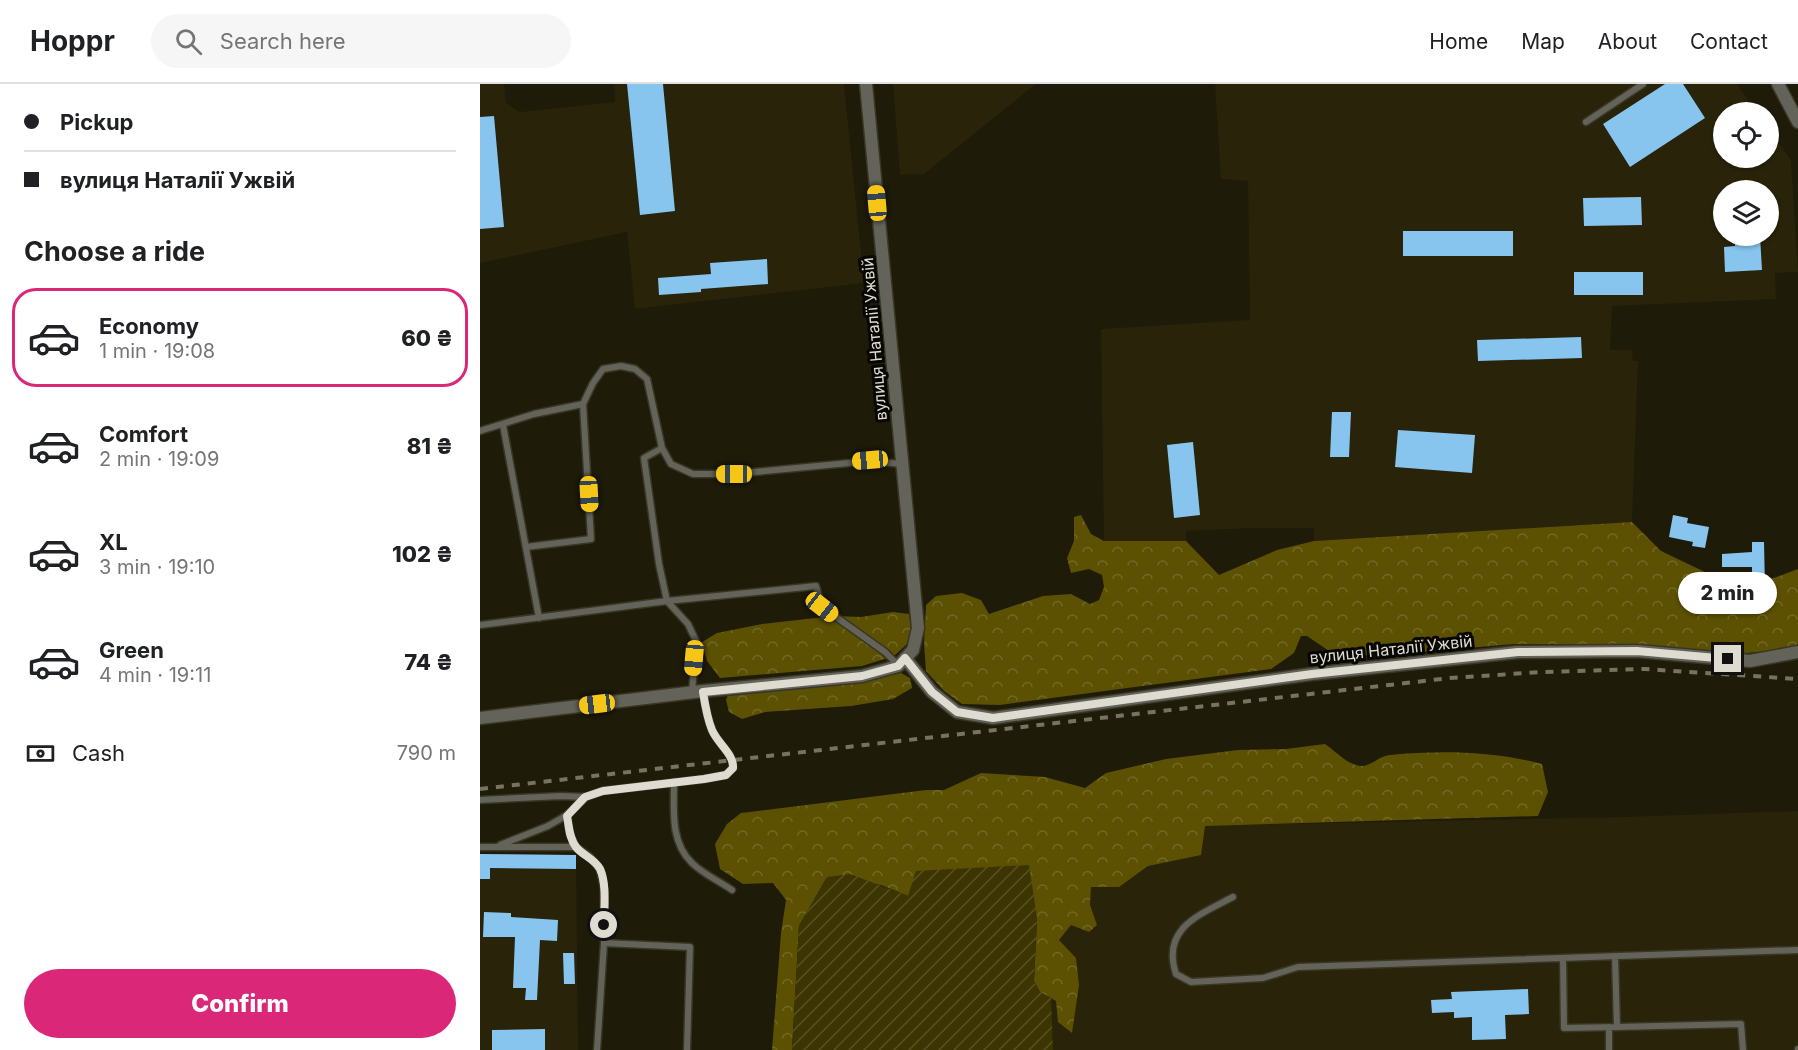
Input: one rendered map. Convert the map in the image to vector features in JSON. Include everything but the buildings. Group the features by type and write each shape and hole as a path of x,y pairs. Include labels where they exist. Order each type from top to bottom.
{"street":[{"name":"вулиця Наталії Ужвій","path":"866,84 918,628 914,650 902,662 932,692 957,712 993,718 1312,674 1518,652 1637,651 1750,661 1798,652"},
{"path":"1778,84 1798,122"},
{"path":"480,718 697,692 862,676 902,662"}],"lane":[{"path":"1586,122 1643,84"},
{"path":"526,547 591,539 583,404 603,369 621,366 635,369 647,379 662,448 671,464 693,474 734,474 870,460 902,464"},
{"path":"480,431 534,414 583,404"},
{"path":"503,425 539,618"},
{"path":"480,800 585,797 603,791 726,775 733,768 734,760 713,733 697,692 696,641 688,624 667,601 659,564 644,458 662,448"},
{"path":"480,625 667,601 816,586 822,607 902,662"},
{"path":"674,782 677,842 692,863 732,890"},
{"path":"497,846 567,816 585,797"},
{"path":"567,816 570,835 576,848"},
{"path":"480,847 576,848 590,857 600,869 604,889 604,943 597,1050"},
{"path":"1233,897 1189,921 1174,940 1172,961 1176,974 1191,982 1263,978 1298,967 1798,950"},
{"path":"604,943 690,947 687,1050"},
{"path":"1615,956 1617,1027"},
{"path":"1563,958 1564,1028 1741,1024 1743,1050"},
{"path":"1609,1027 1609,1050"}],"shaded area":[{"path":"480,84 504,84 506,103 520,112 615,102 614,84 844,84 864,283 635,309 627,232 480,263"},
{"path":"893,84 1036,84 924,174 900,175"},
{"path":"1215,84 1737,84 1750,102 1713,102 1713,168 1779,168 1779,143 1791,160 1798,272 1775,273 1776,299 1612,306 1610,350 1632,350 1633,361 1638,361 1632,522 1314,541 1314,528 1253,528 1186,531 1186,541 1104,541 1101,329 1250,320 1248,181 1221,179"},
{"path":"1798,811 1798,1050 1053,1050 1042,829 1625,817"},
{"path":"480,854 576,855 578,1050 480,1050"},
{"path":"1029,865 1037,918 1034,981 1040,992 1051,998 1053,1050 792,1050 799,926 827,877 850,874 908,896 916,871"}],"green space":[{"path":"1081,515 1091,534 1104,541 1186,541 1219,575 1277,550 1314,541 1632,522 1661,551 1705,572 1695,604 1722,611 1727,603 1743,594 1762,603 1771,579 1798,569 1798,644 1788,649 1747,653 1603,644 1514,644 1375,656 1332,653 1307,636 1301,636 1294,653 1271,669 1000,705 962,704 944,691 926,671 924,644 926,605 936,596 962,593 981,600 989,614 1043,596 1071,594 1090,604 1099,600 1104,587 1102,575 1089,569 1071,573 1067,558 1074,541 1074,517"},
{"path":"893,612 909,614 911,628 907,644 894,656 862,666 720,678 707,661 702,642 717,633 762,624 834,616 861,617"},
{"path":"901,673 910,678 912,688 893,699 851,706 765,712 742,719 729,712 726,700 728,695 863,682"},
{"path":"1325,744 1348,761 1361,766 1385,756 1409,753 1467,753 1505,756 1542,764 1548,792 1538,816 1205,826 1201,855 1148,866 1119,887 1091,887 1090,905 1097,925 1089,932 1071,925 1059,940 1076,958 1079,985 1072,1033 1058,1022 1056,1001 1040,992 1034,981 1037,918 908,896 881,885 827,877 799,926 792,1050 772,1050 781,933 786,900 773,883 743,884 720,869 715,844 727,824 741,813 926,790 944,790 981,773 1045,777 1085,788 1106,773 1166,759 1238,750 1286,749"}],"railway":[{"path":"480,789 1450,678 1644,669 1798,679"}],"route":[{"path":"604,925 604,889 600,869 590,857 576,848 570,835 567,816 585,797 603,791 726,775 733,768 734,760 713,733 703,692 862,676 898,666 905,658 932,692 957,712 993,718 1312,674 1518,652 1637,651 1728,659"}]}
